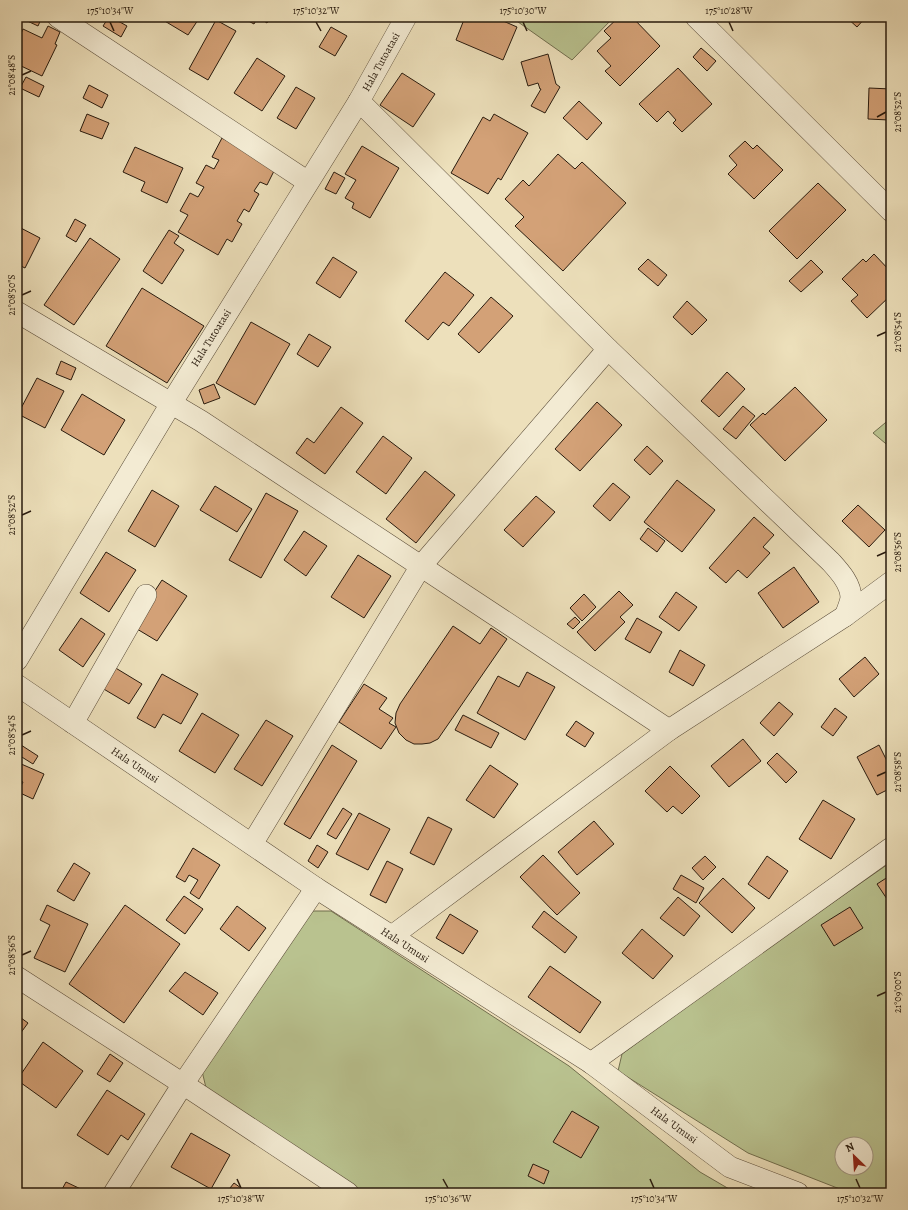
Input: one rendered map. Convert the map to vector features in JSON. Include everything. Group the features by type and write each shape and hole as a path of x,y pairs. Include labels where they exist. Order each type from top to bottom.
{"street":[{"path":"58,17 308,182"},
{"name":"Hala Tutoatasi","path":"17,660 172,402 358,101 406,17"},
{"path":"696,17 891,211"},
{"path":"358,101 608,349 820,551 842,574 851,598 845,616"},
{"path":"17,312 172,402 669,730"},
{"path":"252,844 421,566 608,349"},
{"path":"392,936 669,730 845,616 891,582"},
{"path":"73,723 146,594"},
{"name":"Hala 'Umusi","path":"17,685 316,888 591,1064 730,1167 798,1193"},
{"path":"591,1064 891,848"},
{"path":"114,1193 183,1084 316,888"},
{"path":"17,977 348,1193"}],"green space":[{"path":"511,17 614,17 572,60"},
{"path":"891,418 891,448 873,433"},
{"path":"891,862 891,1193 850,1193 748,1153 618,1071 622,1054 717,983"},
{"path":"310,911 331,911 569,1066 700,1172 736,1193 358,1193 207,1092 202,1071"}],"building":[{"path":"21,17 42,17 38,26"},
{"path":"109,17 127,26 121,37 103,26"},
{"path":"158,17 200,17 188,35"},
{"path":"241,17 258,17 254,24"},
{"path":"258,17 271,17 267,23"},
{"path":"465,17 494,17 517,27 503,60 456,40"},
{"path":"619,17 625,17 628,20 632,17 660,46 620,86 605,71 611,66 597,51 611,38 604,31"},
{"path":"846,17 866,17 857,27"},
{"path":"216,20 236,31 208,80 189,69"},
{"path":"48,26 60,32 55,44 57,45 42,76 17,64 17,42 23,29 42,38"},
{"path":"331,27 347,36 335,56 319,47"},
{"path":"701,48 716,61 707,71 693,57"},
{"path":"548,54 556,84 560,87 545,113 531,106 541,89 538,83 528,86 521,62"},
{"path":"257,58 285,76 262,111 234,93"},
{"path":"678,68 712,104 682,132 673,123 676,120 668,111 657,122 639,104"},
{"path":"402,73 435,94 413,127 380,105"},
{"path":"26,77 44,86 39,97 20,88"},
{"path":"89,85 108,95 102,108 83,98"},
{"path":"296,87 315,98 296,129 277,118"},
{"path":"869,88 891,89 889,120 868,119"},
{"path":"579,101 602,123 587,140 563,118"},
{"path":"87,114 109,123 102,139 80,131"},
{"path":"494,114 528,133 501,180 498,178 488,194 451,173 483,117 490,121"},
{"path":"222,138 276,167 267,185 260,182 254,191 259,194 249,212 244,209 237,221 242,224 232,242 227,239 218,255 178,232 188,215 180,211 190,193 198,197 204,187 196,183 206,165 214,169 219,160 212,157"},
{"path":"745,141 753,149 757,145 783,170 754,199 728,174 737,165 729,156"},
{"path":"362,146 399,168 370,218 352,208 354,203 345,198 356,180 345,174"},
{"path":"135,147 183,168 167,203 141,191 145,182 123,172"},
{"path":"558,154 575,169 582,162 626,203 563,271 515,226 524,217 505,199 523,180 529,186"},
{"path":"334,172 345,178 336,194 325,189"},
{"path":"818,183 846,210 797,259 769,231"},
{"path":"75,219 86,225 76,242 66,236"},
{"path":"17,226 40,238 25,268 17,264"},
{"path":"169,230 179,236 174,243 184,250 162,284 143,271"},
{"path":"90,238 120,259 74,325 44,305"},
{"path":"874,254 891,272 891,295 867,318 851,301 858,295 842,279 863,259 866,262"},
{"path":"333,257 357,272 340,298 316,283"},
{"path":"648,259 667,275 658,286 638,269"},
{"path":"811,260 823,272 801,292 789,281"},
{"path":"445,272 474,295 449,326 443,322 428,340 405,321"},
{"path":"142,288 204,326 167,383 106,346"},
{"path":"491,297 513,316 479,353 458,334"},
{"path":"687,301 707,320 692,335 673,317"},
{"path":"251,322 290,344 255,405 216,383"},
{"path":"309,334 331,347 318,367 297,354"},
{"path":"61,361 76,368 71,380 56,374"},
{"path":"727,372 745,389 719,417 701,401"},
{"path":"37,378 64,391 45,428 18,414"},
{"path":"214,384 220,398 204,404 199,390"},
{"path":"795,387 827,420 785,461 750,425 763,413 765,415"},
{"path":"82,394 125,420 104,455 61,430"},
{"path":"597,402 622,425 580,471 555,449"},
{"path":"743,406 755,416 736,439 723,429"},
{"path":"341,407 363,423 325,474 296,453 307,438 314,443"},
{"path":"383,436 412,458 386,494 356,472"},
{"path":"647,446 663,461 650,475 634,460"},
{"path":"425,471 455,495 416,543 386,519"},
{"path":"677,480 715,510 682,552 644,522"},
{"path":"613,483 630,497 610,521 593,506"},
{"path":"215,486 252,509 237,532 200,510"},
{"path":"152,490 179,506 155,547 128,531"},
{"path":"266,493 298,511 261,578 229,560"},
{"path":"536,496 555,512 523,547 504,530"},
{"path":"858,505 885,530 869,547 842,521"},
{"path":"754,517 774,535 763,547 770,553 747,578 738,570 726,583 709,568"},
{"path":"648,528 665,541 657,552 640,539"},
{"path":"304,531 327,546 306,576 284,560"},
{"path":"106,552 136,570 109,612 80,593"},
{"path":"358,555 391,576 364,618 331,597"},
{"path":"794,567 819,602 783,628 758,593"},
{"path":"162,580 187,596 157,641 132,626"},
{"path":"619,591 633,605 620,617 625,622 595,651 577,632"},
{"path":"676,592 697,607 679,631 659,617"},
{"path":"584,594 596,607 582,621 570,608"},
{"path":"575,617 580,622 573,629 567,624"},
{"path":"81,618 105,634 83,667 59,650"},
{"path":"637,618 662,632 650,653 625,639"},
{"path":"453,626 480,644 491,628 507,639 438,739 430,743 414,744 406,740 399,733 395,723 396,713 400,704"},
{"path":"680,650 705,665 693,686 669,672"},
{"path":"865,657 879,674 854,697 839,679"},
{"path":"114,667 142,684 129,704 102,688"},
{"path":"527,672 555,687 525,740 477,713 498,676 519,687"},
{"path":"162,674 198,694 181,724 163,714 155,728 137,718"},
{"path":"364,684 387,698 379,709 393,718 389,723 396,727 381,749 339,722"},
{"path":"779,702 793,714 774,736 760,723"},
{"path":"835,708 847,717 833,736 821,727"},
{"path":"202,713 239,735 215,773 179,751"},
{"path":"463,715 499,733 491,748 455,730"},
{"path":"266,720 293,736 262,786 234,769"},
{"path":"576,721 594,733 585,747 566,735"},
{"path":"743,739 761,761 729,787 711,766"},
{"path":"21,745 38,756 33,764 17,754 17,750"},
{"path":"332,745 357,761 310,839 284,824"},
{"path":"879,745 889,765 891,764 891,792 889,789 877,795 857,757"},
{"path":"777,753 797,772 786,783 767,763"},
{"path":"19,763 44,774 33,799 18,792 23,782 17,779 17,767"},
{"path":"490,765 518,784 494,818 466,800"},
{"path":"670,766 700,796 682,814 673,806 667,812 645,791"},
{"path":"823,800 855,819 831,859 799,839"},
{"path":"343,808 352,814 336,839 327,834"},
{"path":"359,813 390,829 368,870 336,854"},
{"path":"428,817 452,829 434,865 410,853"},
{"path":"594,821 614,844 577,875 558,852"},
{"path":"317,845 328,852 318,868 308,861"},
{"path":"193,848 220,865 199,899 190,893 198,880 189,875 185,882 176,877"},
{"path":"543,855 580,893 557,915 520,877"},
{"path":"705,856 716,867 703,880 692,868"},
{"path":"767,856 788,871 769,899 748,884"},
{"path":"387,861 403,869 386,903 370,895"},
{"path":"74,863 90,873 74,901 57,891"},
{"path":"681,875 704,888 696,903 673,889"},
{"path":"891,875 891,905 877,884"},
{"path":"723,878 755,908 732,933 699,903"},
{"path":"184,896 203,909 185,934 166,920"},
{"path":"678,897 700,916 684,936 660,918"},
{"path":"47,905 88,924 65,972 34,958 50,925 40,920"},
{"path":"125,905 180,944 124,1023 69,984"},
{"path":"237,906 266,928 249,951 220,929"},
{"path":"850,907 863,928 834,946 821,925"},
{"path":"544,911 577,937 565,953 532,927"},
{"path":"450,914 478,931 463,954 436,938"},
{"path":"642,929 673,956 653,979 622,953"},
{"path":"550,966 601,1002 580,1033 528,997"},
{"path":"185,972 218,993 203,1015 169,991"},
{"path":"17,1015 28,1023 17,1038"},
{"path":"43,1042 83,1071 56,1108 17,1080"},
{"path":"110,1054 123,1063 110,1082 97,1074"},
{"path":"107,1090 145,1114 128,1140 121,1135 108,1155 77,1135"},
{"path":"572,1111 599,1127 581,1158 553,1142"},
{"path":"191,1133 230,1155 211,1189 171,1167"},
{"path":"533,1164 549,1171 544,1184 528,1176"},
{"path":"66,1182 85,1191 84,1193 60,1193"},
{"path":"234,1183 248,1193 226,1193"},
{"path":"21,1189 28,1193 18,1193"}]}
